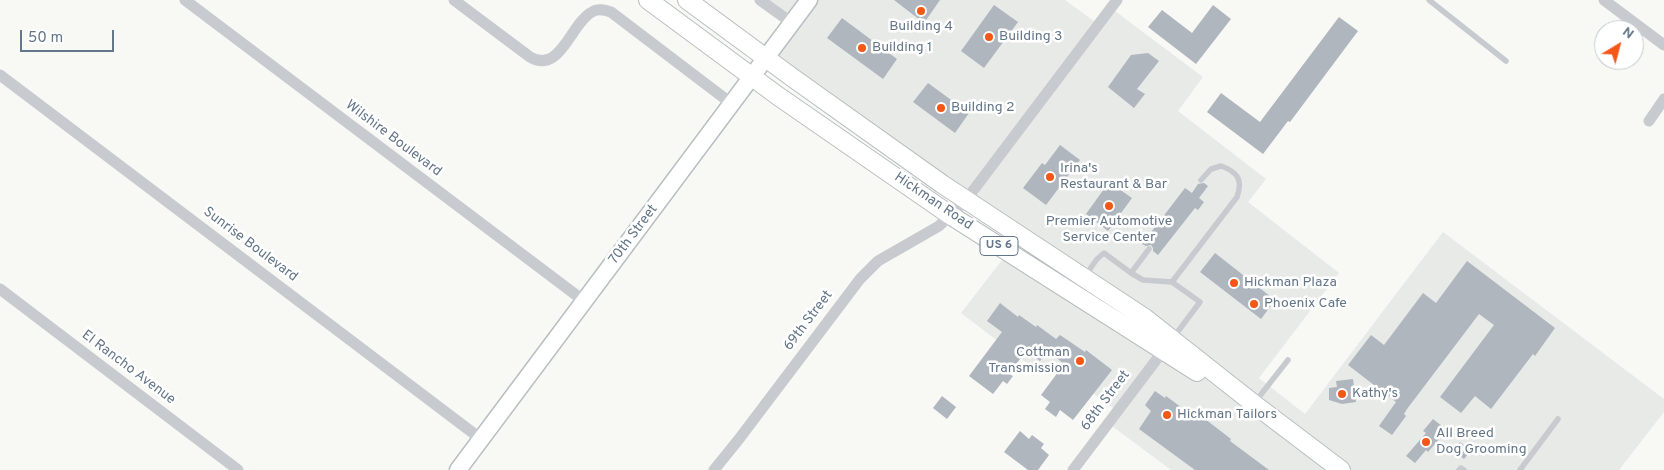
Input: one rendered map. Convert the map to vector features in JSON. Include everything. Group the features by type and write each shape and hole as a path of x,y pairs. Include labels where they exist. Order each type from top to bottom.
{"main road":[{"name":"Hickman Road","path":"648,0 752,76 950,215 1168,345 1254,404 1341,470"},
{"name":"Hickman Road","path":"687,0 966,200 1145,318 1168,345"}],"street":[{"name":"Wilshire Boulevard","path":"185,0 584,301"},
{"path":"454,0 535,60 549,60 556,56 584,18 592,12 601,9 611,12 732,104"},
{"path":"760,0 792,23"},
{"name":"70th Street","path":"458,470 809,0"},
{"name":"69th Street","path":"714,470 860,279 878,262 939,226 966,200 1117,0"},
{"path":"1604,0 1664,45"},
{"name":"Sunrise Boulevard","path":"0,75 481,439"},
{"path":"1649,121 1664,99"},
{"name":"El Rancho Avenue","path":"0,289 238,470"},
{"name":"68th Street","path":"1073,470 1168,345"}],"lane":[{"path":"1429,0 1506,61"},
{"path":"1172,282 1237,197 1240,189 1236,174 1221,166 1211,169 1201,180"},
{"path":"1131,273 1149,249"},
{"path":"1084,278 1097,259 1104,253 1143,280 1172,282 1200,302 1168,345"},
{"path":"1254,404 1288,360"},
{"path":"1520,470 1558,419"},
{"path":"1459,470 1461,468 1464,470"}],"shaded area":[{"path":"760,0 1065,0 1098,24 1111,8 1203,77 1178,111 1266,179 1248,202 1339,273 1259,378 1305,414 1443,232 1664,399 1664,412 1619,470 1171,470 1108,423 1117,411 1050,362 1041,374 961,313 1009,251 1208,379 1250,402 766,58 792,23"}],"building":[{"name":"Building 4","path":"894,0 940,0 924,23"},
{"name":"Building 3","path":"994,5 1018,22 984,68 961,51"},
{"path":"1213,5 1231,19 1196,64 1148,27 1162,10 1192,33"},
{"path":"1339,17 1358,31 1290,122 1288,121 1263,154 1207,112 1221,93 1260,122"},
{"name":"Building 1","path":"842,18 897,59 883,79 827,38"},
{"path":"1148,53 1159,61 1137,89 1145,94 1134,108 1108,87 1131,55"},
{"name":"Building 2","path":"928,83 969,113 955,133 913,102"},
{"name":"Irina's Restaurant & Bar","path":"1060,145 1080,160 1046,205 1023,188 1042,163 1045,165"},
{"name":"Premier Automotive Service Center","path":"1109,182 1132,198 1108,231 1086,214"},
{"path":"1204,183 1208,186 1199,198 1204,202 1198,210 1195,208 1158,255 1153,251 1151,245 1146,246 1142,244 1185,188 1192,193 1198,184"},
{"name":"Hickman Plaza","path":"1215,253 1275,300 1261,319 1200,272"},
{"path":"1467,261 1555,328 1535,356 1533,354 1491,409 1475,396 1461,413 1440,397 1494,325 1479,314 1407,409 1404,414 1406,416 1392,435 1379,426 1396,402 1348,365 1371,335 1384,345 1423,293 1436,303"},
{"path":"1000,303 1018,317 1019,315 1036,327 1037,325 1056,339 1060,335 1085,352 1086,350 1112,370 1073,420 1060,410 1056,417 1045,409 1050,402 1041,395 1064,364 1048,351 1040,361 1026,351 1009,374 1013,376 1007,384 1003,381 993,394 969,376 1002,332 987,321"},
{"name":"Kathy's","path":"1353,379 1356,402 1342,404 1329,400 1329,388 1337,387 1336,381"},
{"path":"1155,391 1165,398 1166,396 1193,416 1196,412 1231,439 1230,441 1269,470 1195,470 1139,429 1151,411 1145,405"},
{"path":"942,396 956,407 947,419 933,408"},
{"name":"All Breed Dog Grooming","path":"1433,419 1447,430 1428,452 1426,450 1415,463 1406,456 1426,433 1423,431"},
{"path":"1020,431 1029,439 1032,435 1044,444 1041,448 1049,455 1038,470 1028,470 1004,452"},
{"path":"1460,442 1471,451 1464,459 1453,451"}],"place":[{"name":"Building 4","path":"921,11"},
{"name":"Building 3","path":"989,37"},
{"name":"Building 1","path":"862,48"},
{"name":"Building 2","path":"941,108"},
{"name":"Irina's Restaurant & Bar","path":"1050,177"},
{"name":"Premier Automotive Service Center","path":"1109,206"},
{"name":"Hickman Plaza","path":"1234,283"},
{"name":"Phoenix Cafe","path":"1254,304"},
{"name":"Cottman Transmission","path":"1080,361"},
{"name":"Kathy's","path":"1342,394"},
{"name":"Hickman Tailors","path":"1167,415"},
{"name":"All Breed Dog Grooming","path":"1426,442"}]}
